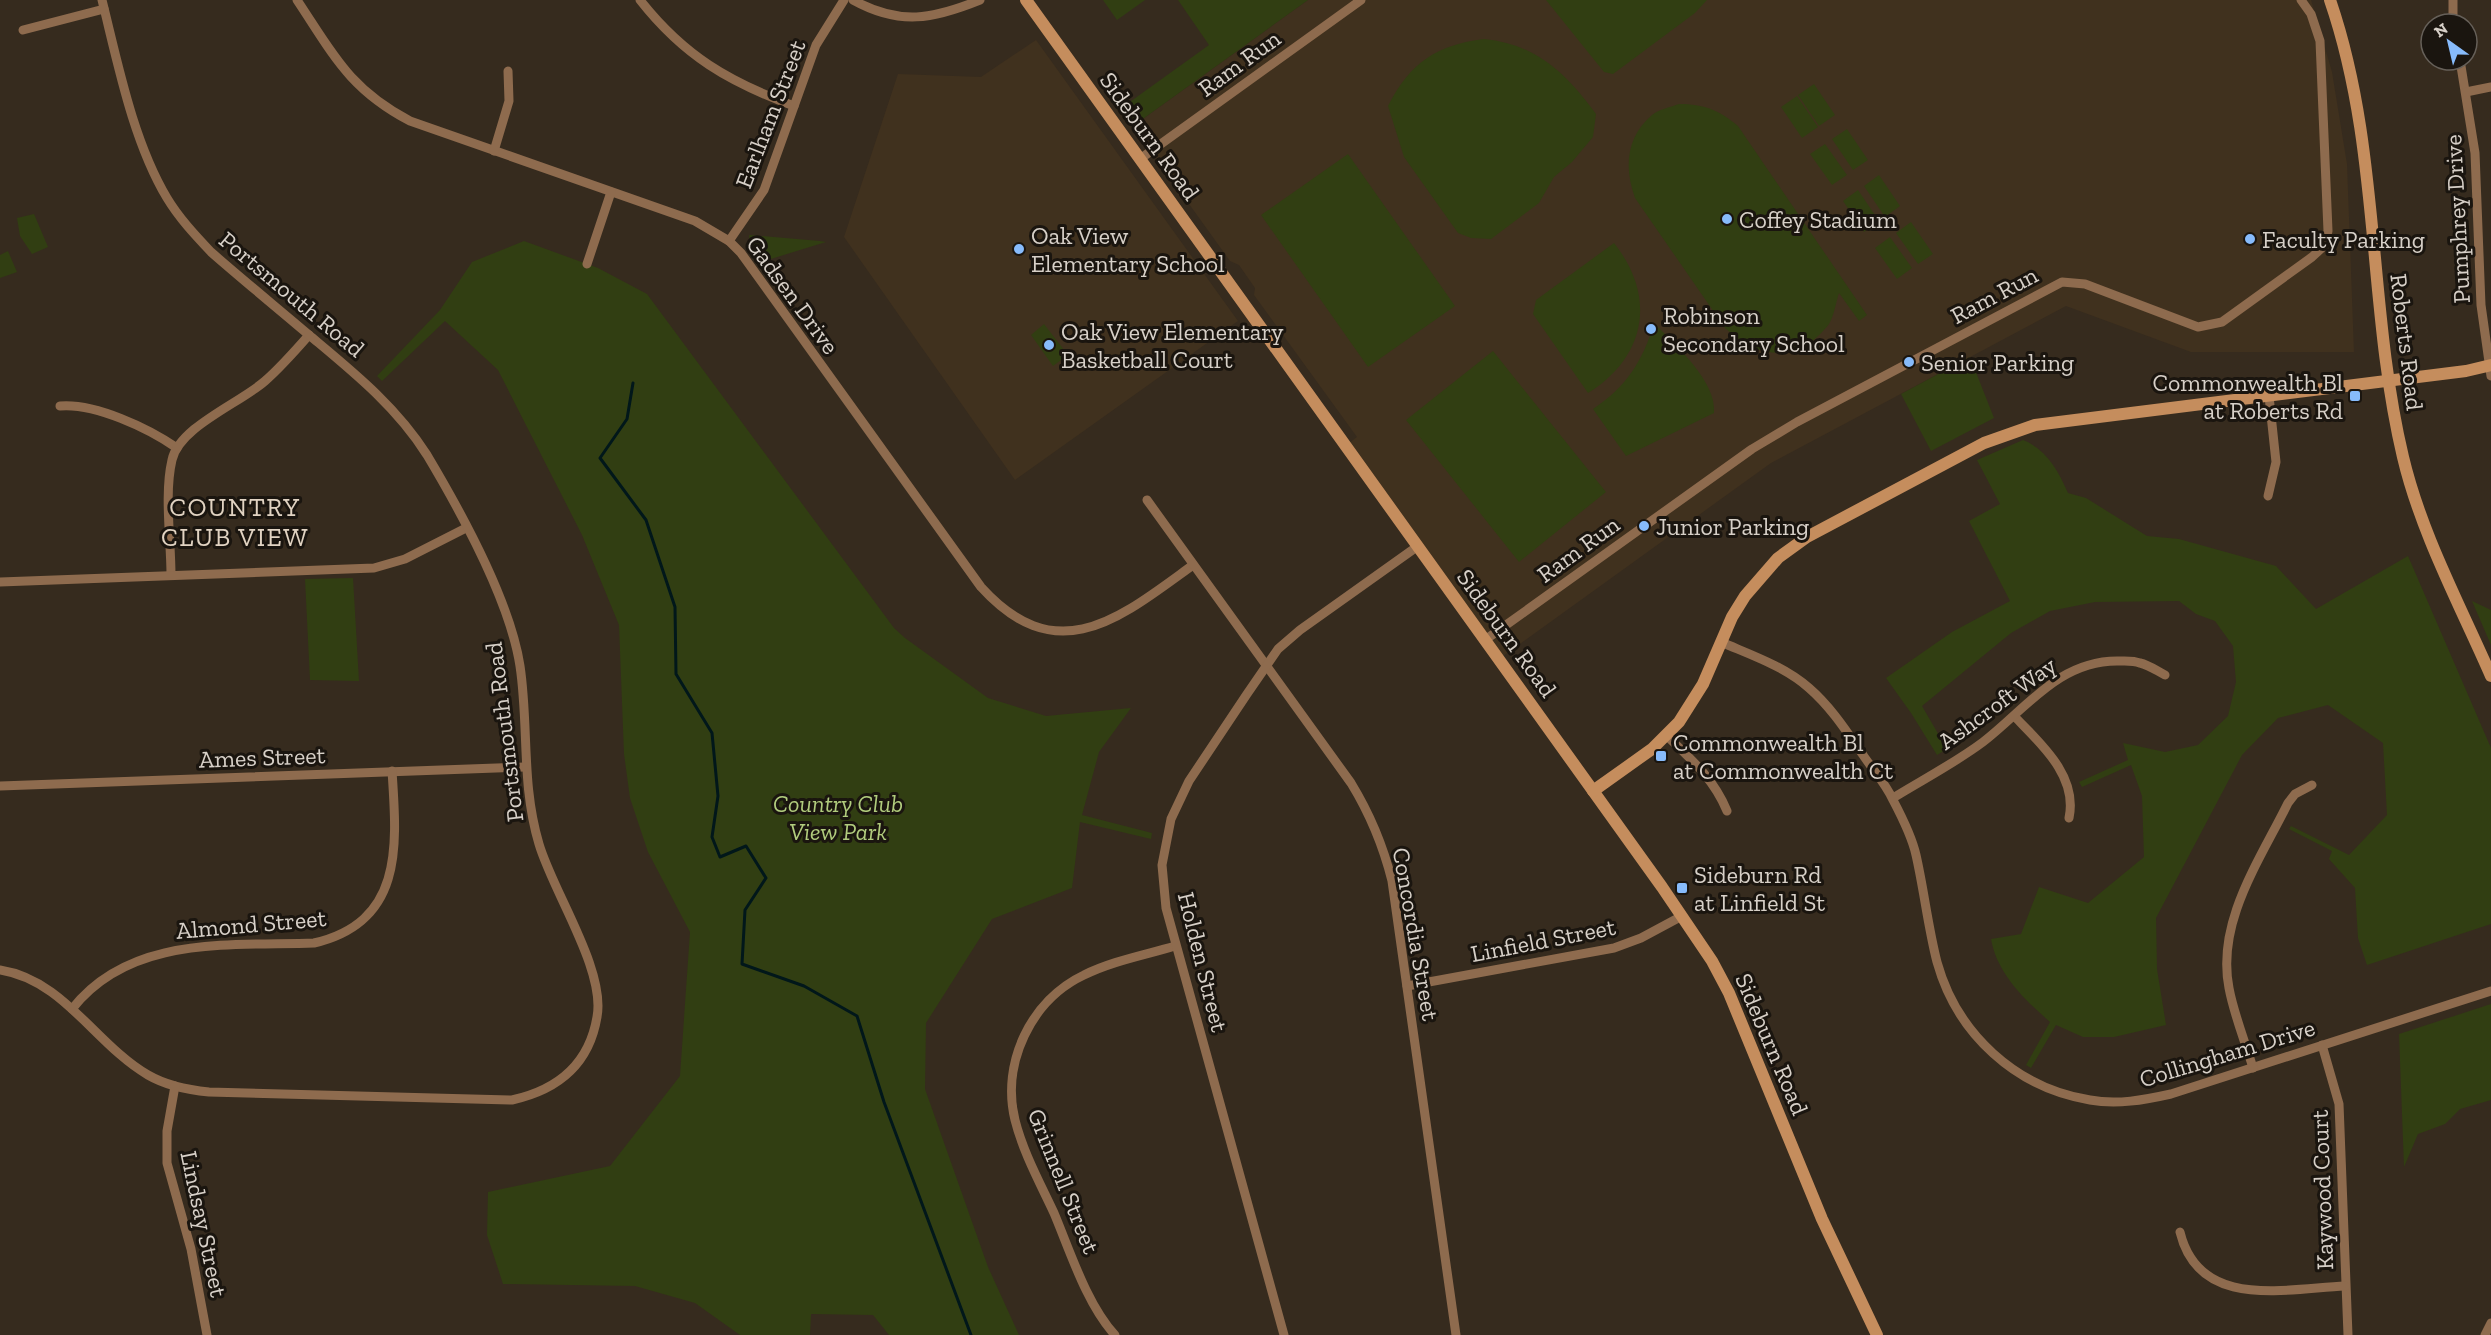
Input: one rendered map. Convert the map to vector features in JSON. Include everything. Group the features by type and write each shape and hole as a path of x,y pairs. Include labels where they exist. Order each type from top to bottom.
{"street":[{"name":"Gadsen Drive","path":"297,0 336,62 371,98 410,120 695,221 729,241 741,253 981,587 1006,612 1048,629 1070,631 1095,627 1127,612 1194,565"},
{"path":"640,0 661,25 707,66 750,90 794,106"},
{"name":"Earlham Street","path":"729,241 764,190 816,45 844,0"},
{"path":"853,0 882,13 923,17 948,13 980,0"},
{"name":"Sideburn Road","path":"1026,0 1682,916 1729,993 1822,1220 1877,1335"},
{"name":"Ram Run","path":"1140,159 1361,0"},
{"name":"Ram Run","path":"1485,640 1752,449 1797,422 2062,282 2085,284 2198,327 2205,327 2222,322 2312,257 2324,246 2328,231 2320,41 2311,14 2301,0"},
{"name":"Roberts Road","path":"2330,0 2342,34 2360,124 2372,206 2389,381 2403,456 2422,518 2491,676"},
{"path":"23,30 103,4"},
{"name":"Portsmouth Road","path":"0,970 18,973 40,983 136,1067 176,1086 209,1092 502,1101 535,1095 554,1086 570,1073 583,1057 592,1038 598,1015 597,992 590,967 542,854 533,823 525,767 523,688 514,638 496,590 466,528 431,464 405,425 368,384 211,252 188,228 167,199 142,145 103,4"},
{"path":"494,151 509,101 508,71"},
{"name":"Pumphrey Drive","path":"2462,72 2475,153 2481,304 2490,369"},
{"path":"2466,92 2491,87"},
{"path":"587,264 611,192"},
{"path":"171,575 170,488 172,459 177,448 203,423 263,383 309,335"},
{"path":"1593,791 1667,736 1703,684 1721,642 1745,596 1761,575 1793,546 1984,443 2035,425 2490,369"},
{"path":"2268,396 2276,462 2268,496"},
{"path":"60,406 76,405 92,408 154,435 177,448"},
{"name":"Concordia Street","path":"1147,501 1351,783 1374,826 1392,881 1456,1335"},
{"path":"0,582 374,568 405,558 466,528"},
{"name":"Holden Street","path":"1284,1335 1175,946 1162,880 1164,848 1171,819 1189,781 1278,649 1299,630 1418,546"},
{"name":"Collingham Drive","path":"1721,642 1780,668 1809,688 1834,714 1893,798 1915,852 1938,963 1953,1003 1970,1030 1992,1053 2017,1072 2049,1089 2090,1100 2134,1101 2170,1094 2491,991"},
{"name":"Ashcroft Way","path":"1893,798 1975,748 2014,717 2049,683 2088,665 2111,661 2134,662 2165,675"},
{"path":"2014,717 2050,754 2062,773 2072,801 2069,818"},
{"path":"1667,736 1705,773 1718,791 1727,811"},
{"name":"Ames Street","path":"0,786 525,767"},
{"name":"Almond Street","path":"72,1009 84,993 111,972 153,954 190,948 314,943 332,939 357,925 372,910 384,892 393,870 392,771"},
{"path":"2253,1068 2229,988 2228,938 2237,905 2288,803 2295,795 2312,785"},
{"name":"Linfield Street","path":"1407,986 1614,948 1641,938 1682,916"},
{"name":"Grinnell Street","path":"1115,1335 1096,1308 1025,1149 1012,1107 1012,1075 1026,1030 1053,996 1072,981 1092,971 1175,946"},
{"name":"Kaywood Court","path":"2322,1045 2339,1104 2348,1335"},
{"name":"Lindsay Street","path":"176,1086 167,1131 167,1162 191,1249 207,1335"},
{"path":"2180,1232 2190,1261 2210,1280 2224,1286 2250,1290 2345,1286"},
{"path":"2485,1335 2491,1323"}],"shaded area":[{"name":"Robinson Secondary School","path":"1308,0 2311,0 2332,72 2347,164 2354,352 2191,352 2066,306 1771,463 1503,656 1349,443 1357,437 1254,295 1255,288 1239,265 1230,261 1133,126"},
{"name":"Oak View Elementary School","path":"1036,40 1238,321 1015,480 844,237 898,74 981,77"}],"green space":[{"path":"1103,0 1145,0 1117,20"},
{"path":"1178,0 1308,0 1133,126 1120,109 1209,45"},
{"path":"1546,0 1707,0 1695,13 1613,74 1604,72"},
{"path":"1484,39 1519,47 1548,63 1573,86 1596,114 1593,137 1572,162 1554,177 1539,203 1491,239 1471,238 1458,233 1404,157 1388,106 1406,78 1426,59 1452,46"},
{"path":"1814,84 1835,115 1819,126 1798,95"},
{"path":"1797,96 1818,127 1802,138 1781,107"},
{"path":"1679,104 1711,109 1738,126 1867,315 1859,321 1839,293 1831,321 1817,337 1804,346 1778,353 1751,346 1725,328 1635,198 1629,175 1632,143 1643,124 1655,113"},
{"path":"1847,129 1868,160 1853,170 1832,139"},
{"path":"1825,144 1847,175 1832,185 1810,154"},
{"path":"1348,154 1455,306 1368,367 1261,215"},
{"path":"1879,175 1900,206 1885,217 1864,186"},
{"path":"1858,190 1879,221 1864,232 1843,201"},
{"path":"34,214 48,247 32,254 20,236 17,218"},
{"path":"1911,222 1933,254 1918,264 1896,233"},
{"path":"749,235 826,242 761,262 750,245"},
{"path":"1890,237 1912,268 1897,279 1875,248"},
{"name":"Country Club View Park","path":"524,241 598,268 647,294 894,628 905,638 988,698 1046,716 1131,708 1099,752 1082,815 1152,833 1151,839 1080,822 1072,888 992,919 926,1023 925,1089 988,1267 1019,1335 889,1335 873,1315 811,1314 810,1335 740,1335 695,1303 635,1286 503,1284 487,1235 488,1192 610,1166 680,1076 690,932 648,852 630,798 624,754 619,625 582,535 498,370 445,321 382,381 377,376 440,310 472,262"},
{"path":"1614,243 1628,263 1636,284 1640,305 1639,325 1633,344 1623,362 1608,378 1588,393 1533,314 1536,300"},
{"path":"8,251 17,272 0,278 0,255"},
{"path":"1654,323 1702,376 1713,401 1714,413 1626,456 1593,409 1615,392 1632,372 1650,337"},
{"name":"Oak View Elementary Basketball Court","path":"1044,324 1068,355 1053,366 1031,335"},
{"path":"1493,351 1606,492 1519,562 1406,420"},
{"path":"1970,357 1994,418 1931,451 1901,394"},
{"path":"2023,440 2045,455 2060,476 2068,493 2086,498 2147,536 2179,539 2276,566 2316,609 2408,556 2491,748 2491,924 2367,965 2358,938 2355,888 2329,859 2332,851 2289,829 2291,826 2349,855 2387,815 2383,743 2328,705 2278,718 2242,755 2156,918 2157,969 2166,1025 2114,1037 2083,1037 2056,1025 2031,1068 2026,1065 2050,1022 2022,996 2006,975 1994,952 1991,939 2021,934 2039,887 2088,903 2144,857 2142,796 2131,765 2082,787 2079,782 2128,760 2123,743 2165,752 2198,745 2228,716 2236,682 2233,646 2215,621 2196,614 2179,601 2095,602 2050,611 2011,633 1922,706 1947,749 1937,755 1886,678 1952,632 2010,601 1969,521 2000,504 1977,460"},
{"path":"353,578 359,681 310,680 305,579"},
{"path":"2472,601 2491,610 2491,645"},
{"path":"2491,1004 2491,1100 2460,1109 2445,1124 2418,1134 2404,1167 2399,1034"}],"waterway":[{"path":"633,383 627,419 600,458 646,520 675,607 676,674 712,733 718,796 712,837 720,857 746,846 766,878 745,910 742,964 804,986 857,1016 884,1102 971,1335"}],"place":[{"name":"Coffey Stadium","path":"1727,219"},
{"name":"Faculty Parking","path":"2250,239"},
{"name":"Oak View Elementary School","path":"1019,249"},
{"name":"Robinson Secondary School","path":"1651,329"},
{"name":"Oak View Elementary Basketball Court","path":"1049,345"},
{"name":"Senior Parking","path":"1909,362"},
{"name":"Commonwealth Bl at Roberts Rd","path":"2355,396"},
{"name":"Junior Parking","path":"1644,526"},
{"name":"Commonwealth Bl at Commonwealth Ct","path":"1661,756"},
{"name":"Sideburn Rd at Linfield St","path":"1682,888"}],"district":[{"name":"COUNTRY CLUB VIEW","path":"235,522"}]}
